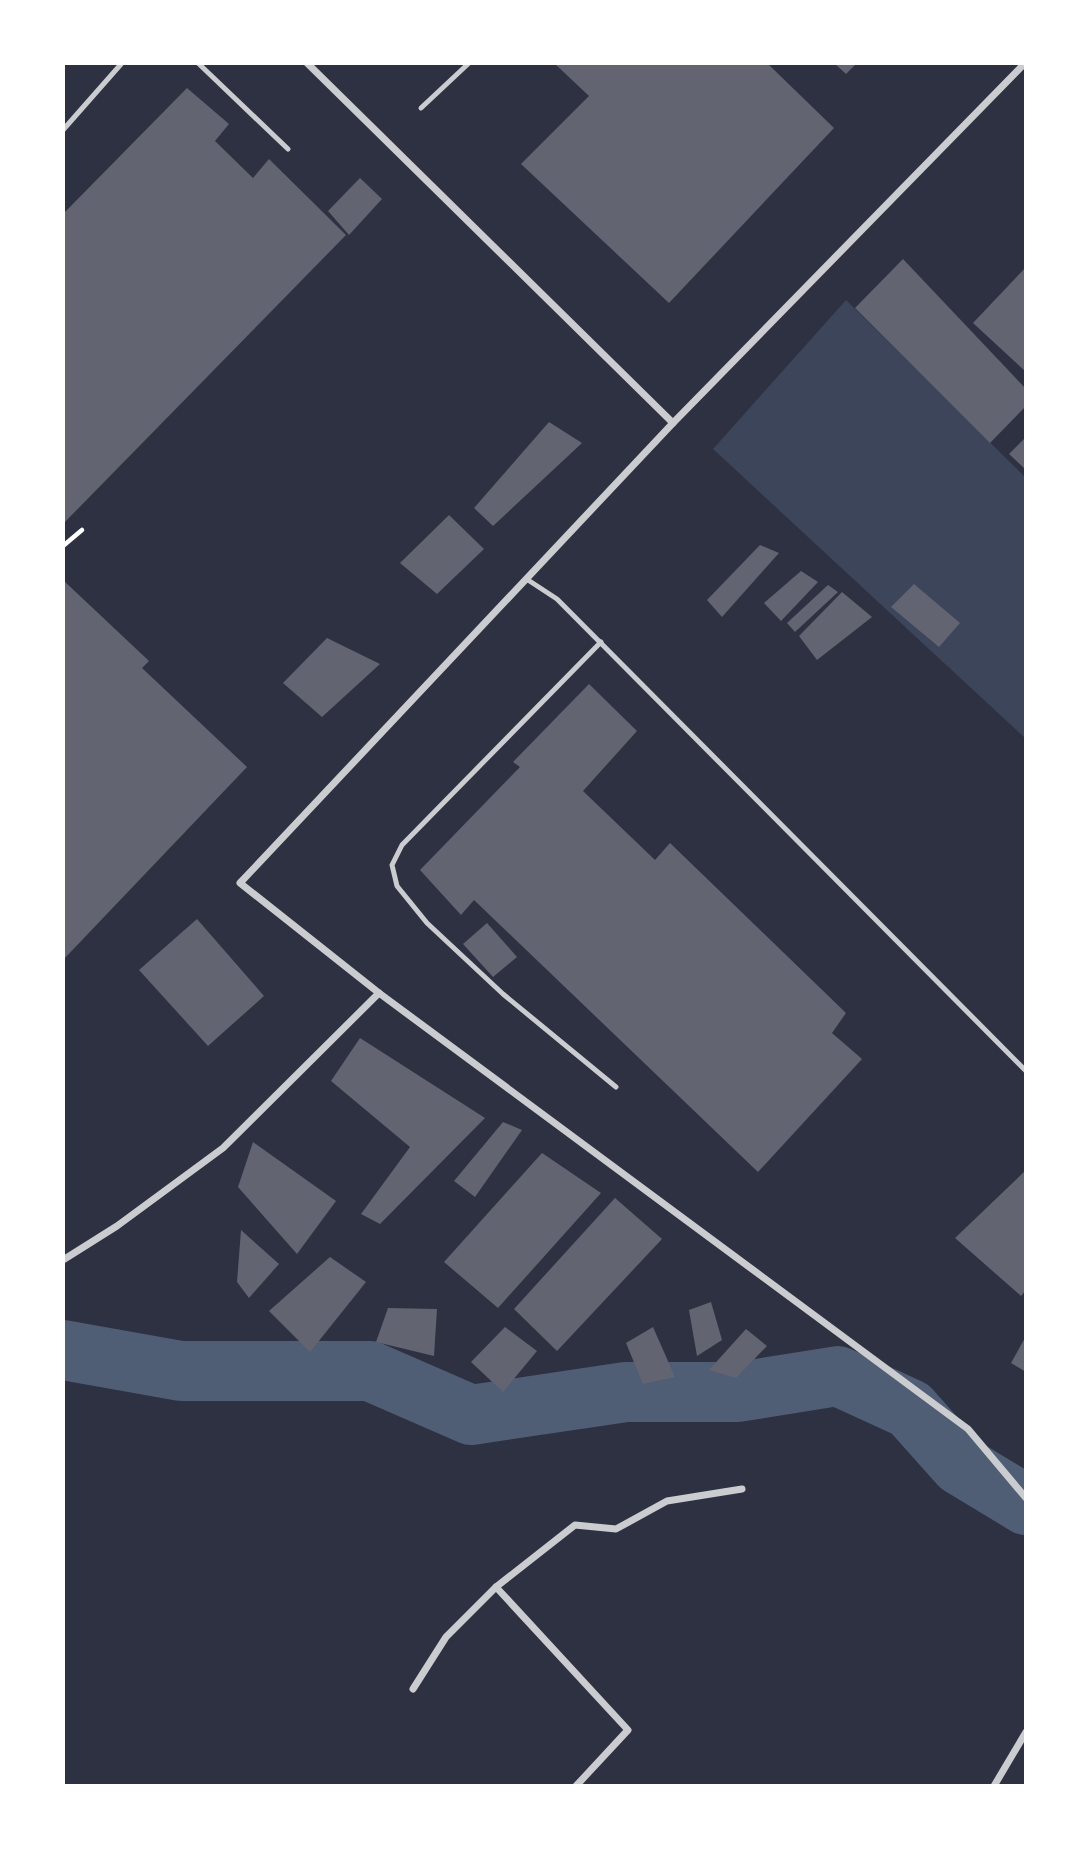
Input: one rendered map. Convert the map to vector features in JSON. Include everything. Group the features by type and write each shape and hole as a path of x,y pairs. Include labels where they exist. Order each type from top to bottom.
{"street":[{"path":"307,63 673,423"},
{"path":"1025,63 673,423 240,883 379,993 968,1429 1026,1498"},
{"path":"63,1260 117,1226 223,1148 379,993"},
{"path":"412,1689 446,1637 496,1587 575,1525 616,1529 667,1501 742,1489"},
{"path":"496,1587 628,1730 576,1786"},
{"path":"994,1786 1026,1732"}],"lane":[{"path":"63,130 121,63"},
{"path":"198,63 288,149"},
{"path":"421,108 469,63"},
{"path":"528,580 557,599 601,642 1026,1071"},
{"path":"601,642 402,845 392,864 397,886 427,923 503,995 616,1087"}],"path":[{"path":"63,546 82,530"}],"shaded area":[{"path":"846,300 1026,478 1026,739 713,449"}],"building":[{"path":"554,63 767,63 834,128 669,303 521,164 589,96"},
{"path":"834,63 857,63 846,74"},
{"path":"187,88 229,124 215,141 253,178 269,159 346,235 63,524 63,214"},
{"path":"360,178 382,199 349,235 328,211"},
{"path":"903,259 1026,389 1026,406 990,443 855,308"},
{"path":"1026,267 1026,372 973,323"},
{"path":"549,422 582,443 493,526 474,508"},
{"path":"1026,437 1026,470 1009,454"},
{"path":"449,515 484,549 437,594 400,563"},
{"path":"760,545 779,553 722,617 707,600"},
{"path":"801,571 818,582 781,621 764,603"},
{"path":"63,580 149,661 142,668 247,767 63,960"},
{"path":"914,584 960,623 939,647 891,607"},
{"path":"828,585 838,592 795,632 787,623"},
{"path":"842,592 872,617 817,660 799,636"},
{"path":"327,638 380,664 322,717 283,683"},
{"path":"589,684 637,731 583,791 655,860 670,843 846,1013 832,1033 862,1059 758,1172 474,900 461,915 420,870 520,767 513,762"},
{"path":"197,919 264,996 208,1046 139,970"},
{"path":"487,923 517,957 493,977 463,944"},
{"path":"360,1038 485,1118 380,1224 361,1214 410,1147 331,1081"},
{"path":"503,1122 522,1130 475,1197 454,1181"},
{"path":"253,1142 336,1201 297,1254 238,1187"},
{"path":"542,1153 601,1193 498,1308 444,1262"},
{"path":"1026,1170 1026,1290 1021,1296 955,1238"},
{"path":"615,1198 662,1239 557,1351 514,1309"},
{"path":"241,1230 279,1264 249,1298 237,1282"},
{"path":"330,1257 366,1282 310,1352 269,1311"},
{"path":"711,1302 722,1340 697,1356 689,1310"},
{"path":"388,1308 437,1309 434,1356 376,1342"},
{"path":"505,1327 537,1351 503,1392 471,1362"},
{"path":"653,1327 675,1377 643,1384 626,1343"},
{"path":"746,1329 767,1346 736,1378 709,1370"},
{"path":"1026,1336 1026,1372 1011,1363"}],"waterway":[{"path":"63,1350 181,1371 370,1371 471,1415 626,1392 738,1392 838,1376 910,1409 960,1465 1026,1505"}]}
